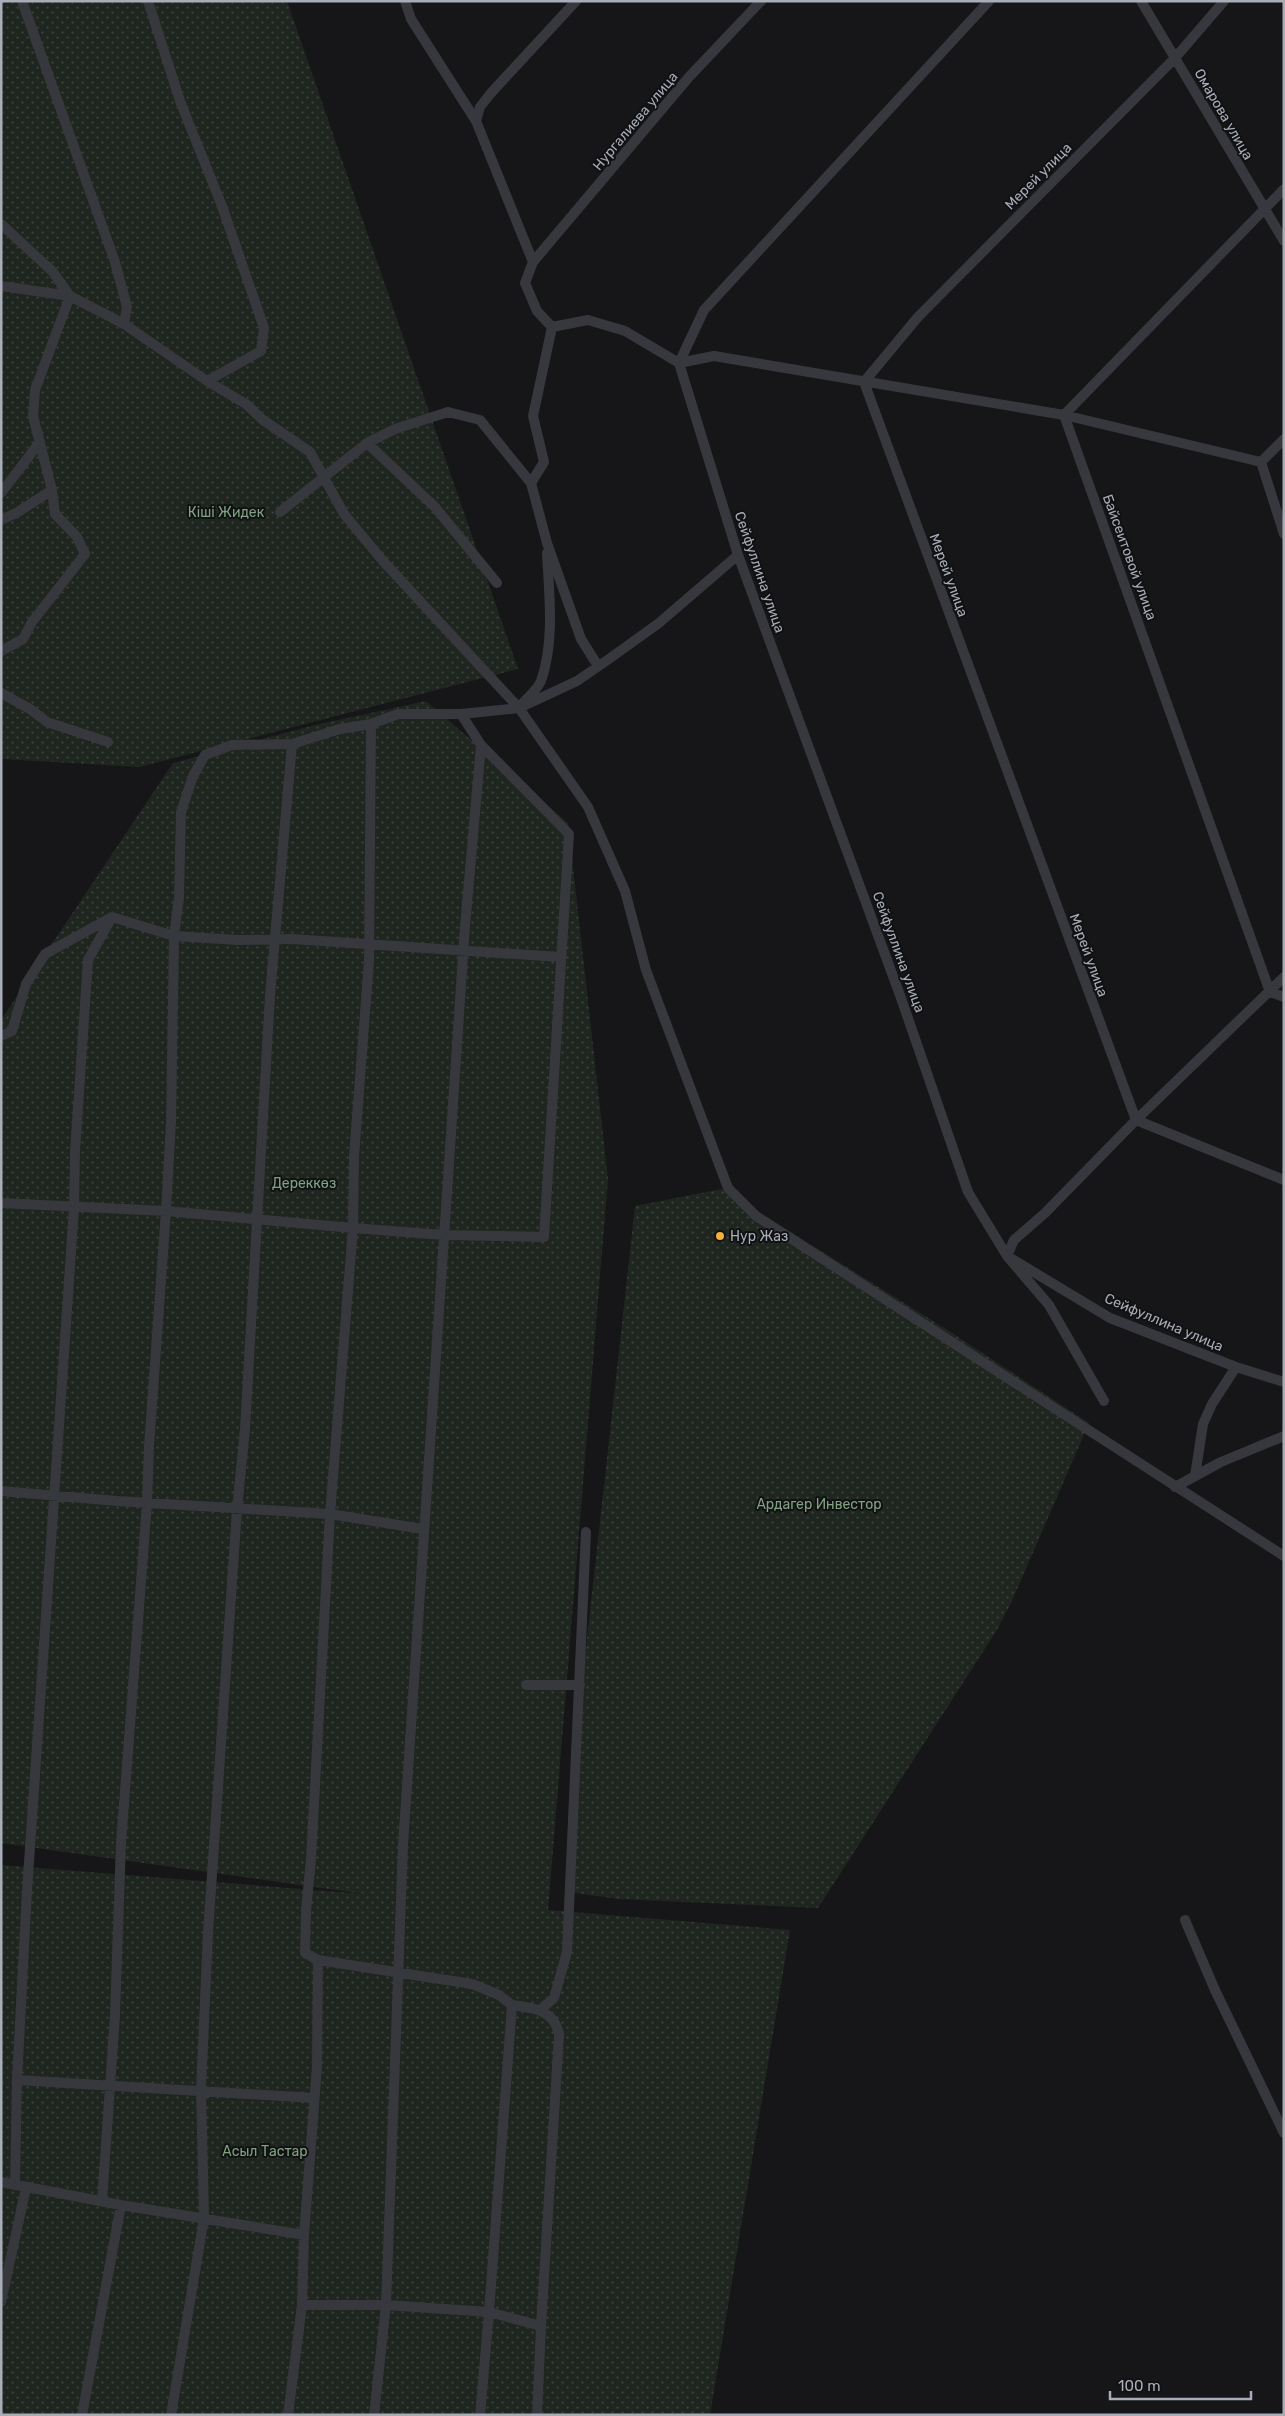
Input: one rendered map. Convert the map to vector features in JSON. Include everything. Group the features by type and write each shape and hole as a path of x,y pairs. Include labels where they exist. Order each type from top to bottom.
{"street":[{"path":"22,1 115,262 127,307 124,324"},
{"path":"148,1 180,101 222,206 264,328 261,351 207,381"},
{"path":"405,1 411,18 476,121 533,262 525,283 536,311 552,327"},
{"path":"476,121 480,107 491,93 576,1"},
{"name":"Нургалиева улица","path":"533,262 690,78 761,1"},
{"path":"678,363 704,310 989,1"},
{"name":"Омарова улица","path":"1141,1 1284,241"},
{"name":"Мерей улица","path":"1136,1120 864,382 918,317 1175,58 1224,1"},
{"path":"1064,415 1284,189"},
{"path":"1,224 52,271 70,296"},
{"path":"1,286 70,296 124,324 207,381 246,404 263,420 310,452 344,514 383,561 519,708 588,807 625,891 646,970 728,1188 756,1216 1284,1556"},
{"path":"1,651 23,639 32,622 84,554 76,537 55,514 52,490 33,416 35,390 70,296"},
{"path":"552,327 588,320 624,331 678,363 714,356 1064,415 1261,462"},
{"path":"531,483 544,462 533,416 552,327"},
{"name":"Сейфуллина улица","path":"678,363 738,554 901,998 968,1192 1007,1256 1110,1318 1236,1367 1284,1382"},
{"path":"280,512 367,443 395,429 448,412 480,420 531,483 547,543 581,639 598,666"},
{"name":"Байсеитовой улица","path":"1064,415 1270,992"},
{"path":"1261,462 1284,440"},
{"path":"1,493 40,442"},
{"path":"367,443 435,507 497,583"},
{"path":"1261,462 1284,534"},
{"path":"1,520 18,512 52,490"},
{"path":"519,708 540,682 545,659 550,627 547,543"},
{"path":"102,2201 115,2015 121,1843 147,1503 149,1446 166,1211 171,1112 174,936 180,898 181,812 193,776 205,755 232,745 292,744 340,729 371,724 398,714 461,714 519,708 577,681 659,623 738,554"},
{"path":"1,693 30,709 47,722 108,742"},
{"path":"1,1203 166,1211 444,1235 544,1237 569,834 481,745 461,714"},
{"path":"371,724 370,944 354,1156 353,1228 330,1514 305,1954 318,1960 472,1984 499,1995 512,2005 540,2009 553,2018 558,2025 559,2035 540,2326 537,2415"},
{"path":"170,2415 204,2218 201,2089 208,1933 245,1429 270,995 292,744"},
{"path":"374,2415 386,2305 403,1845 423,1529 464,950 481,745"},
{"path":"1,1036 12,1031 26,984 45,954 112,917 174,936 275,940 292,938 560,957"},
{"path":"15,2185 17,2080 27,1891 74,1208 75,1152 88,960 112,917"},
{"path":"1104,1401 1049,1305 1007,1256 1014,1240 1045,1213 1136,1120 1284,977"},
{"path":"1270,992 1284,997"},
{"path":"1136,1120 1284,1180"},
{"path":"1195,1476 1203,1424 1212,1404 1236,1367"},
{"path":"1175,1487 1221,1462 1284,1436"},
{"path":"1,1491 147,1503 330,1514 423,1529"},
{"path":"540,2009 554,1998 567,1952 586,1532"},
{"path":"526,1685 580,1685"},
{"path":"1185,1920 1215,1990 1284,2133"},
{"path":"288,2415 302,2305 304,2235 317,2066 318,1960"},
{"path":"480,2415 512,2005"},
{"path":"17,2080 201,2089 314,2098"},
{"path":"1,2182 121,2205 304,2235"},
{"path":"1,2302 26,2188"},
{"path":"82,2415 121,2205"},
{"path":"302,2305 386,2305 489,2312 540,2326"}],"green space":[{"name":"Кіші Жидек","path":"1,1 287,1 518,669 139,767 1,759"},
{"name":"Дереккөз","path":"426,701 568,823 608,1179 548,1910 790,1930 710,2415 1,2415 1,1865 364,1894 1,1843 1,1020 173,763 315,725"},
{"name":"Ардагер Инвестор","path":"722,1189 949,1331 1089,1423 1012,1601 997,1630 818,1908 618,1899 568,1892 578,1720 635,1206"}],"place":[{"name":"Нур Жаз","path":"720,1236"}],"park label":[{"name":"Асыл Тастар","path":"265,2151"}]}
